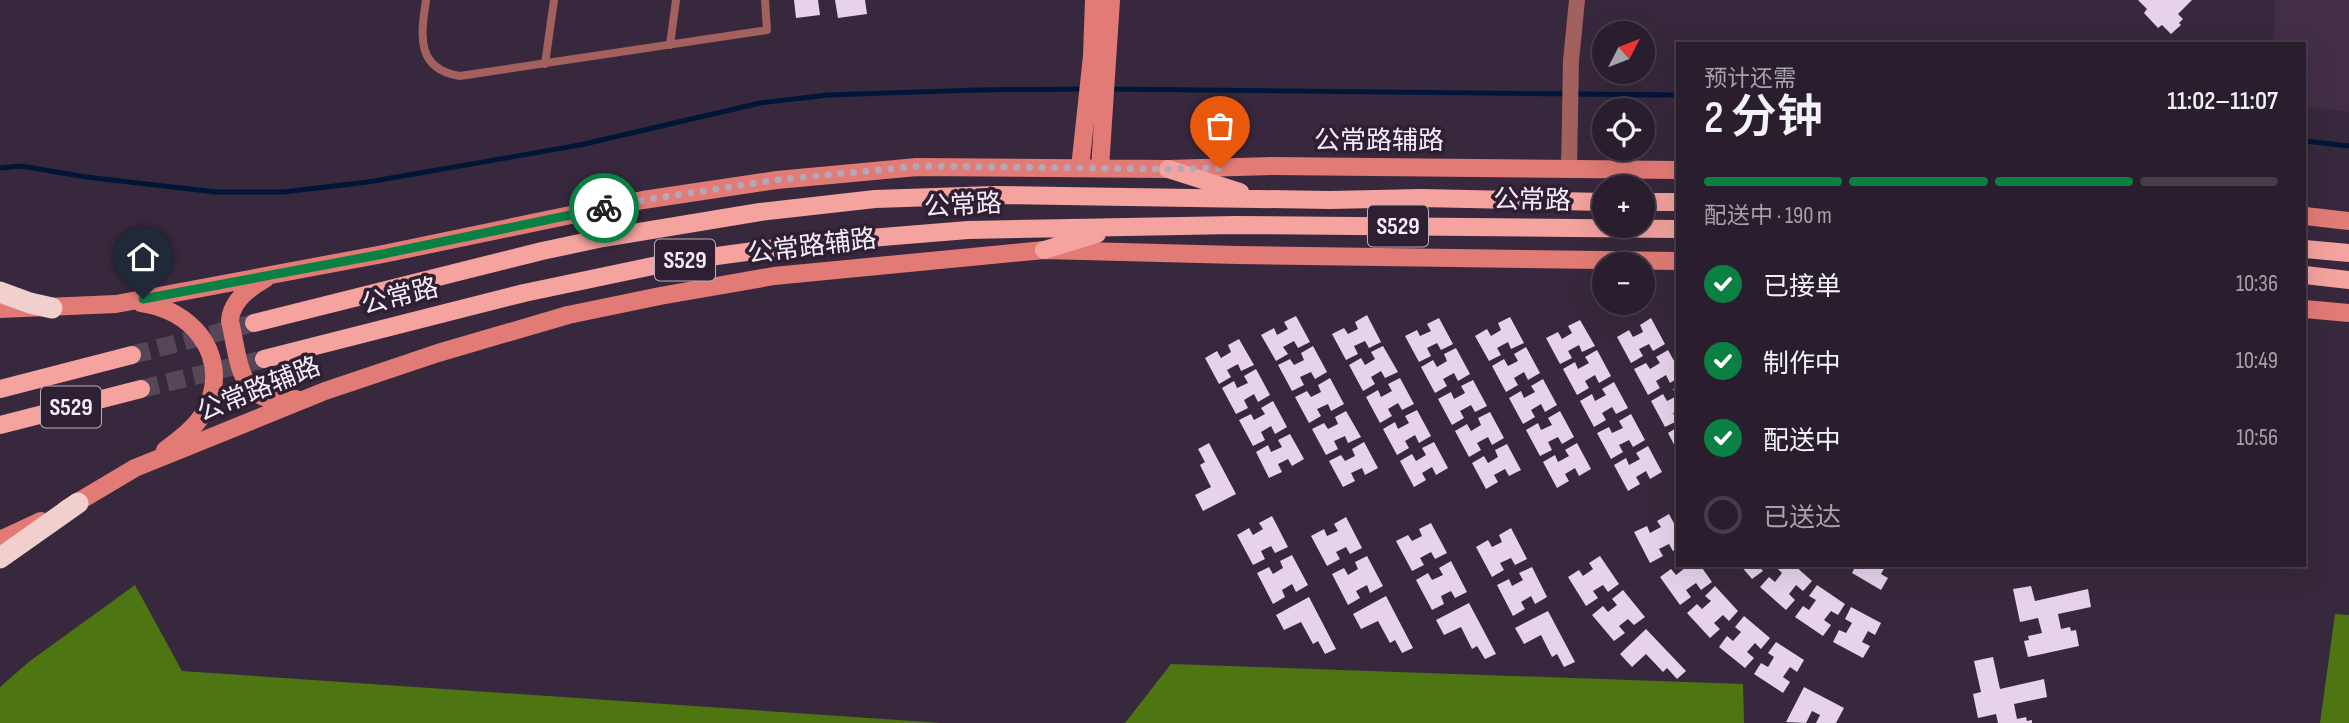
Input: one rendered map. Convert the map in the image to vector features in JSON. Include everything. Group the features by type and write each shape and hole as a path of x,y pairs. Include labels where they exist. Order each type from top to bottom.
{"highway":[{"path":"0,292 52,308"},
{"path":"0,558 78,503"}],"main road":[{"path":"1094,0 1100,56"},
{"path":"1080,168 1094,122 1100,56 1111,0"},
{"path":"1094,122 1100,168"},
{"name":"公常路辅路","path":"0,309 116,304 275,275 643,200 776,180 918,166 1676,170"},
{"path":"1168,169 1260,198"},
{"name":"公常路","path":"254,323 542,251 615,236 760,212 875,200 994,195 1592,202"},
{"path":"1655,202 1676,202"},
{"path":"2306,216 2349,221"},
{"name":"公常路","path":"264,359 524,293 672,262 821,242 968,230 1236,225 1676,229"},
{"path":"1044,250 1117,228"},
{"path":"2306,249 2349,253"},
{"name":"公常路辅路","path":"0,540 78,503 135,468 325,391 438,353 569,315 774,276 1044,250 1238,256 1676,261"},
{"path":"275,275 248,289 230,314 244,381 252,392 271,399 292,400 325,391"},
{"path":"2306,275 2349,280"},
{"path":"116,304 157,305 174,312 192,324 203,339 213,368 209,403 201,417 169,447 135,468"},
{"path":"2306,309 2349,313"},
{"name":"S529","path":"0,389 132,355"},
{"name":"S529","path":"0,425 141,389"}],"street":[{"path":"1569,169 1571,61 1577,0"}],"lane":[{"path":"426,0 422,44 429,59 442,71 460,76 767,30 765,0"},
{"path":"545,64 554,0"},
{"path":"670,45 676,0"}],"shaded area":[{"path":"2275,0 2349,0 2349,112 2306,106 2306,42 2273,42"}],"green space":[{"path":"135,585 182,671 942,723 0,723 0,687 30,661"},
{"path":"2335,614 2349,615 2349,723 2320,723"},
{"path":"1171,664 1743,684 1744,723 1125,723"}],"building":[{"path":"794,0 818,0 820,15 796,18"},
{"path":"835,0 865,0 867,14 838,18"},
{"path":"2138,0 2192,0 2178,14 2183,19 2179,23 2181,25 2171,34 2162,25 2158,28 2144,13 2147,9"},
{"path":"1367,315 1381,342 1369,348 1365,341 1354,346 1358,354 1346,360 1332,334 1344,328 1348,334 1358,329 1355,322"},
{"path":"1296,316 1310,342 1298,348 1294,341 1283,347 1288,354 1276,361 1261,335 1274,328 1277,335 1288,329 1284,322"},
{"path":"1510,317 1524,343 1511,349 1508,342 1497,348 1501,355 1489,361 1475,336 1487,329 1491,336 1501,330 1498,323"},
{"path":"1439,318 1453,344 1441,350 1437,343 1427,348 1431,356 1419,362 1405,336 1417,330 1420,336 1431,331 1427,324"},
{"path":"1651,318 1665,344 1653,351 1649,344 1639,349 1643,356 1631,363 1617,337 1629,330 1633,337 1643,332 1640,325"},
{"path":"1580,320 1595,346 1582,352 1579,345 1568,351 1572,358 1560,364 1546,338 1558,332 1562,339 1572,333 1568,326"},
{"path":"1239,339 1254,365 1241,371 1238,364 1227,370 1231,377 1219,384 1205,358 1217,351 1221,358 1231,352 1228,345"},
{"path":"1313,346 1327,372 1315,379 1311,372 1300,377 1304,385 1292,391 1278,365 1290,359 1294,365 1304,360 1301,353"},
{"path":"1383,346 1398,372 1385,378 1381,371 1371,377 1375,384 1363,391 1349,365 1361,358 1365,365 1375,359 1371,352"},
{"path":"1526,347 1540,373 1528,380 1524,372 1514,378 1518,385 1506,392 1492,366 1504,359 1508,366 1518,361 1514,354"},
{"path":"1456,348 1470,374 1458,381 1454,373 1443,379 1447,386 1435,393 1421,367 1433,360 1437,367 1447,361 1444,354"},
{"path":"1597,350 1611,376 1599,383 1595,375 1585,381 1589,388 1577,395 1563,369 1575,362 1578,369 1589,363 1585,357"},
{"path":"1668,350 1676,364 1676,379 1670,383 1666,375 1656,381 1660,388 1648,395 1634,369 1646,363 1650,369 1660,363 1656,357"},
{"path":"1256,369 1270,395 1258,402 1254,394 1244,400 1248,408 1236,414 1222,388 1234,381 1237,388 1248,383 1244,376"},
{"path":"1330,378 1344,404 1331,411 1328,404 1317,409 1321,416 1309,423 1295,397 1307,391 1311,397 1321,392 1318,385"},
{"path":"1400,378 1414,404 1402,410 1398,403 1388,409 1392,416 1380,423 1366,397 1378,390 1381,397 1392,391 1388,384"},
{"path":"1543,379 1557,405 1545,412 1541,404 1531,410 1535,417 1523,424 1509,398 1521,391 1524,398 1535,392 1531,386"},
{"path":"1473,380 1487,406 1475,412 1471,405 1460,411 1464,418 1452,425 1438,399 1451,392 1454,399 1465,393 1461,386"},
{"path":"1614,382 1628,408 1616,414 1612,407 1602,413 1606,420 1594,427 1580,401 1592,394 1595,401 1606,395 1602,389"},
{"path":"1663,394 1667,401 1676,396 1676,411 1673,413 1676,422 1665,427 1651,401"},
{"path":"1273,401 1287,427 1275,434 1271,426 1261,432 1265,440 1253,446 1239,420 1251,414 1254,420 1265,414 1261,408"},
{"path":"1417,410 1431,436 1419,443 1415,435 1405,441 1409,448 1397,455 1383,429 1395,422 1398,429 1409,423 1405,416"},
{"path":"1346,411 1361,437 1348,443 1345,436 1334,441 1338,449 1326,455 1312,429 1324,423 1328,429 1338,424 1335,417"},
{"path":"1560,411 1574,437 1562,444 1558,437 1548,442 1552,450 1540,456 1526,430 1538,423 1541,430 1552,425 1548,418"},
{"path":"1490,412 1504,438 1492,445 1488,437 1477,443 1481,450 1469,457 1455,431 1467,424 1471,431 1481,425 1478,418"},
{"path":"1631,414 1645,440 1633,447 1629,440 1619,445 1623,452 1611,459 1597,433 1609,427 1612,433 1623,428 1619,421"},
{"path":"1676,428 1676,448 1668,433"},
{"path":"1290,434 1304,459 1292,466 1288,459 1278,464 1282,472 1269,478 1256,452 1268,445 1271,452 1282,447 1278,440"},
{"path":"1364,442 1378,468 1365,475 1362,468 1351,473 1355,481 1343,487 1329,461 1341,455 1345,461 1355,456 1352,449"},
{"path":"1434,442 1448,468 1436,475 1432,467 1422,473 1426,480 1414,487 1400,461 1412,454 1416,461 1426,455 1422,448"},
{"path":"1209,443 1236,494 1203,511 1195,495 1211,487 1200,465 1205,462 1198,449"},
{"path":"1577,443 1591,469 1579,476 1575,468 1565,474 1569,481 1557,488 1543,462 1555,455 1558,462 1569,456 1565,450"},
{"path":"1507,444 1521,470 1509,476 1505,469 1494,475 1498,482 1486,489 1472,463 1484,456 1488,463 1498,457 1495,450"},
{"path":"1648,446 1662,472 1650,479 1646,471 1636,477 1640,484 1628,491 1614,465 1626,458 1629,465 1640,459 1636,453"},
{"path":"1669,514 1676,527 1676,549 1673,551 1669,544 1659,549 1663,556 1650,563 1634,532 1647,526 1650,533 1661,527 1657,521"},
{"path":"1272,516 1288,547 1275,553 1271,546 1261,551 1265,559 1253,565 1237,535 1249,528 1253,535 1263,529 1259,523"},
{"path":"1346,517 1362,548 1350,554 1346,547 1336,552 1340,559 1327,566 1311,536 1324,529 1327,536 1338,531 1334,524"},
{"path":"1431,523 1447,553 1435,559 1431,552 1420,558 1424,565 1412,571 1396,541 1408,535 1412,541 1422,536 1419,529"},
{"path":"1511,528 1527,559 1515,565 1511,558 1500,563 1504,570 1492,577 1476,547 1488,540 1492,547 1502,542 1499,535"},
{"path":"1292,555 1308,585 1296,592 1292,584 1282,590 1285,597 1273,604 1257,573 1269,567 1273,574 1283,568 1280,561"},
{"path":"1367,556 1383,586 1370,593 1367,585 1356,591 1360,598 1348,605 1332,574 1344,568 1348,575 1358,569 1355,562"},
{"path":"1600,556 1619,584 1608,592 1603,585 1593,591 1598,598 1586,606 1568,577 1579,570 1583,576 1593,569 1589,563"},
{"path":"1451,561 1467,592 1455,598 1451,591 1441,596 1444,604 1432,610 1416,580 1428,573 1432,580 1443,575 1439,568"},
{"path":"1532,567 1547,597 1535,604 1531,596 1521,602 1525,609 1513,616 1497,585 1509,579 1512,586 1523,580 1519,573"},
{"path":"1701,567 1712,582 1701,590 1696,583 1686,590 1691,597 1680,605 1660,577 1671,569 1676,575 1685,568"},
{"path":"1742,567 1760,567 1763,571 1752,579"},
{"path":"1796,567 1812,581 1803,591 1796,585 1789,594 1795,600 1786,610 1760,587 1769,577 1775,582 1782,573 1777,568"},
{"path":"1855,567 1885,567 1881,574 1888,578 1881,590 1852,573"},
{"path":"1817,585 1845,604 1838,615 1831,611 1824,620 1831,625 1823,636 1795,617 1803,606 1809,610 1816,600 1809,596"},
{"path":"1715,586 1738,611 1729,621 1723,615 1714,623 1720,629 1710,638 1687,613 1697,604 1702,609 1711,601 1705,596"},
{"path":"2031,586 2035,601 2088,589 2091,607 2058,614 2061,629 2070,627 2071,631 2076,630 2079,646 2028,657 2024,641 2029,640 2028,636 2042,633 2038,618 2020,622 2013,589"},
{"path":"1623,590 1645,617 1634,625 1628,619 1619,626 1625,633 1614,641 1592,615 1603,606 1608,612 1617,605 1612,599"},
{"path":"1386,596 1413,648 1402,653 1395,640 1390,643 1378,621 1361,629 1353,614"},
{"path":"1309,597 1336,649 1325,654 1318,641 1313,644 1301,622 1284,630 1276,615"},
{"path":"1469,603 1496,654 1485,659 1477,646 1472,649 1461,627 1444,635 1436,620"},
{"path":"1851,607 1881,623 1875,635 1868,631 1862,642 1870,646 1863,658 1833,642 1839,630 1846,633 1852,623 1845,619"},
{"path":"1548,611 1575,662 1564,667 1557,654 1552,657 1541,635 1524,644 1515,628"},
{"path":"1744,616 1770,638 1761,649 1755,643 1747,652 1754,658 1745,668 1719,647 1727,636 1733,641 1741,632 1735,627"},
{"path":"1646,629 1686,671 1677,679 1667,668 1663,672 1646,654 1632,667 1620,654"},
{"path":"1776,642 1804,660 1797,672 1790,667 1783,677 1790,682 1783,693 1754,674 1761,663 1768,667 1774,657 1768,653"},
{"path":"1993,657 2000,689 2044,679 2047,697 2014,704 2017,719 2026,717 2027,721 2032,720 2032,723 1998,723 1996,714 1978,718 1973,694 1981,692 1974,661"},
{"path":"1804,687 1844,708 1836,723 1816,723 1820,715 1812,711 1806,723 1786,722"}],"waterway":[{"path":"0,168 21,166 86,177 216,192 283,192 368,182 580,145 760,103 828,95 1085,89"},
{"path":"1109,89 1676,95"},
{"path":"2306,141 2349,146"}],"tunnel":[{"path":"132,355 254,323"},
{"path":"141,389 264,359"}],"way so far":[{"path":"604,208 776,180 918,166 1220,168"}],"route":[{"path":"143,299 383,254 604,208"}]}
